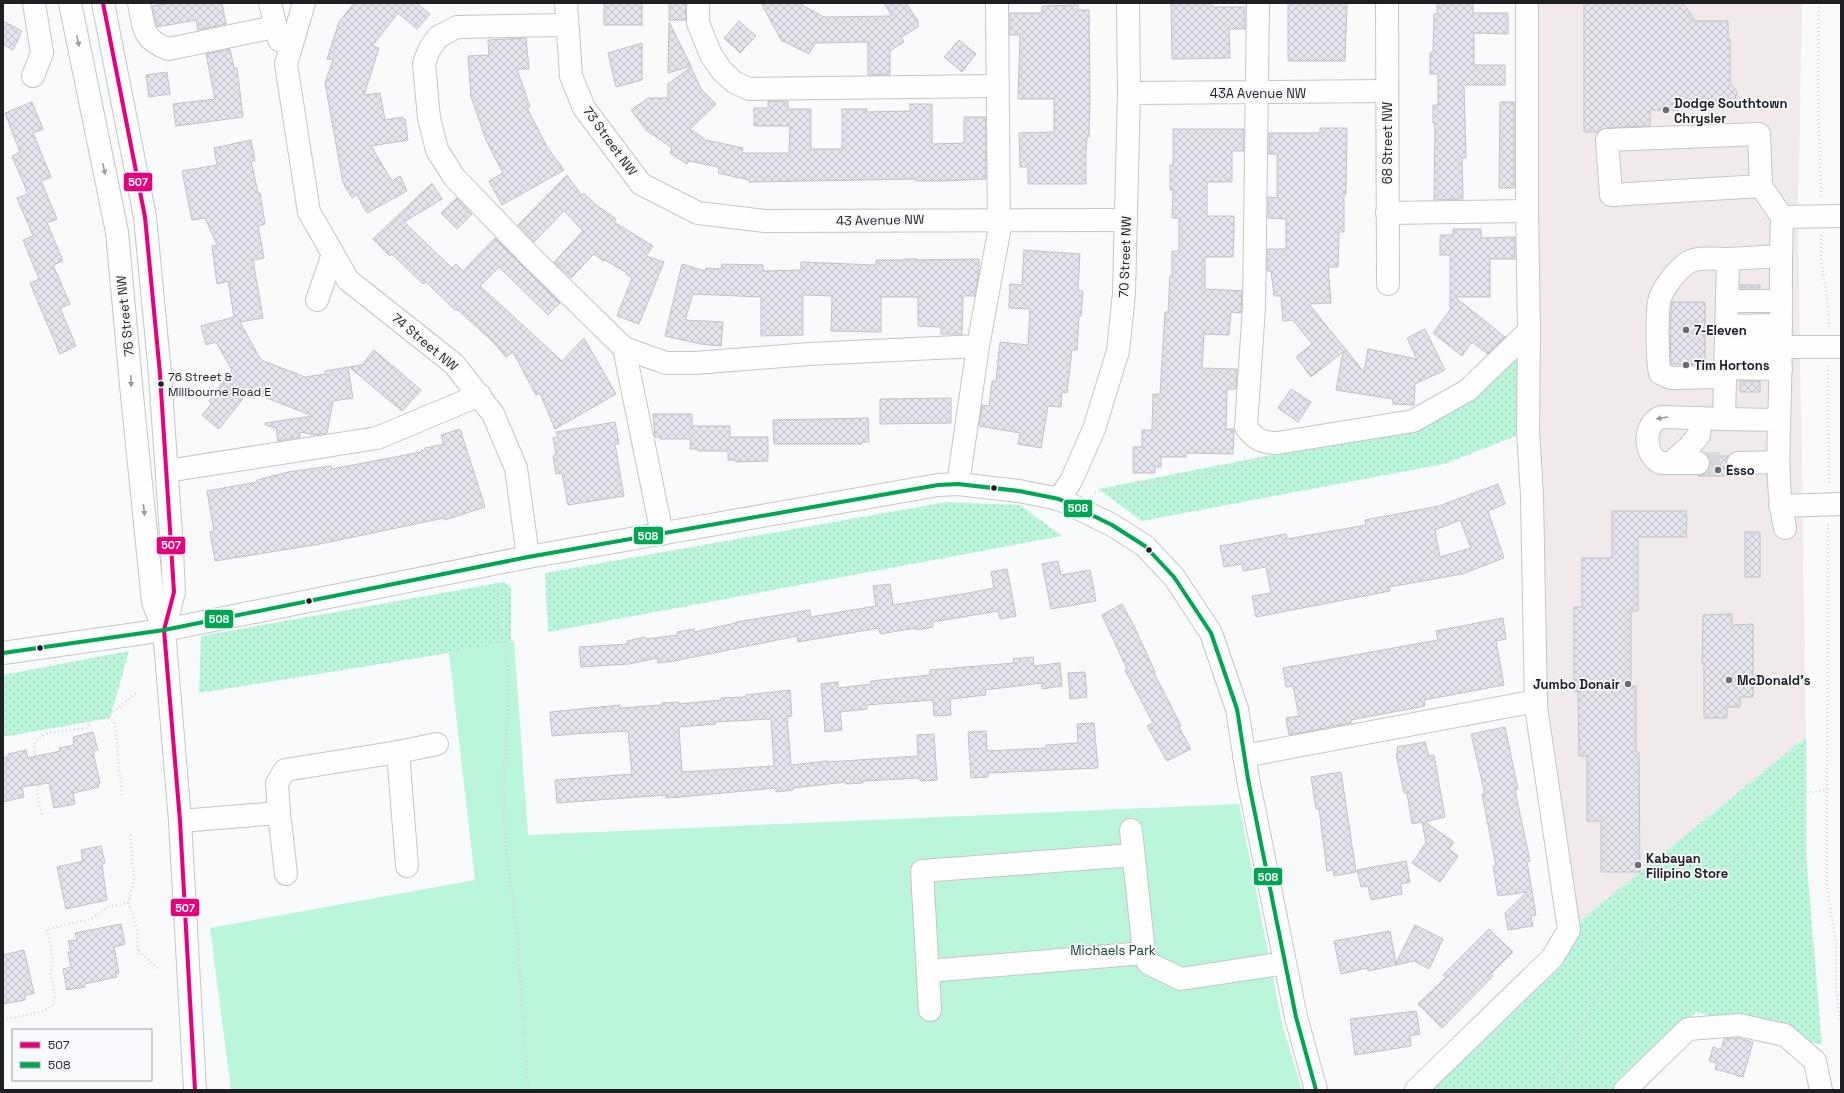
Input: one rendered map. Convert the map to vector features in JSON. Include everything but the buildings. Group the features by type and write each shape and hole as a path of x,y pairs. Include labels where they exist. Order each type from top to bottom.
{"street":[{"path":"33,76 42,53 34,3"},
{"name":"76 Street NW","path":"70,3 117,232 153,602 164,630 180,821 195,1090"},
{"name":"76 Street NW","path":"104,3 145,217 160,374 174,592 164,630"},
{"path":"139,3 145,32 157,45 169,49 274,27"},
{"name":"74 Street NW","path":"270,3 274,27 286,64 309,212 348,280 454,364 493,414 516,468 528,557"},
{"name":"74 Street NW","path":"286,64 304,3"},
{"name":"73 Street NW","path":"566,3 572,76 584,108 641,184"},
{"path":"698,3 698,22 711,55 722,71 734,82 749,89 997,86"},
{"path":"958,484 978,346 999,232 997,3"},
{"name":"70 Street NW","path":"1059,499 1071,481 1094,429 1118,351 1124,293 1129,94 1128,3"},
{"path":"1258,3 1254,307 1246,427 1251,435 1268,443 1277,443 1413,421 1468,390 1529,331"},
{"name":"68 Street NW","path":"1387,3 1388,284"},
{"path":"1416,1090 1552,958 1569,930 1536,701 1532,496 1528,431 1529,331 1527,211 1527,3"},
{"path":"567,25 457,27 438,37 429,50 424,64 429,118 437,150 454,177 534,260 624,348 666,363 696,363 809,354 978,346"},
{"name":"43A Avenue NW","path":"1129,94 1387,91"},
{"path":"1761,186 1611,195 1607,140 1759,134 1761,186 1782,217 1782,347 1778,462 1780,506 1785,528"},
{"name":"43 Avenue NW","path":"641,184 698,213 765,221 1000,219 1126,220"},
{"path":"1388,213 1527,211"},
{"path":"1782,217 1841,216"},
{"path":"317,300 333,254"},
{"path":"1781,256 1697,259 1682,268 1668,284 1659,303 1660,374 1671,378 1782,347 1833,348"},
{"path":"1724,419 1728,259"},
{"path":"1727,301 1781,301"},
{"path":"1726,326 1781,325"},
{"path":"624,348 662,534"},
{"path":"1725,364 1781,369"},
{"path":"167,471 377,438 480,396"},
{"path":"1698,463 1661,463 1655,460 1649,452 1649,438 1651,425 1655,420 1661,417 1779,420"},
{"path":"1671,463 1690,446 1699,435 1701,418"},
{"path":"1738,463 1778,462"},
{"path":"3,653 164,630 528,557 938,485 958,484 1019,491 1059,499 1112,525 1145,546 1174,578 1211,633 1236,709 1296,1017 1316,1090"},
{"path":"1780,506 1841,504"},
{"path":"1244,756 1536,701"},
{"path":"286,874 277,783 285,770 398,752 437,744"},
{"path":"398,752 407,866"},
{"path":"180,821 279,813"},
{"path":"1131,830 1144,953 1148,963 1181,979 1285,964"},
{"path":"930,1010 922,871 1133,855"},
{"path":"928,971 1144,953"},
{"path":"1625,1090 1688,1028 1739,1025 1785,1035 1815,1061 1821,1090"}],"path":[{"path":"1819,3 1818,87 1821,200"},
{"path":"1821,244 1821,261 1833,348 1829,482"},
{"path":"1095,493 1233,468 1242,463 1245,456"},
{"path":"1828,530 1828,896 1836,942 1836,993 1841,1026"},
{"path":"495,564 498,625 508,666 509,689 503,790 506,848 518,932 528,1090"},
{"path":"42,814 37,792 40,776 34,749 35,741 48,733 87,728 91,719 107,717 138,692"},
{"path":"107,717 112,719 116,728 122,797"},
{"path":"1542,1090 1559,1071 1594,1004 1616,971 1672,909 1745,851 1799,796 1804,793 1828,790"},
{"path":"130,832 134,879 128,903 136,924 140,956"},
{"path":"3,1020 44,1011 50,1008 54,1002 55,995 52,974 53,957 47,929 91,919 108,907 128,903"},
{"path":"139,951 158,968"}],"shaded area":[{"path":"1532,3 1802,3 1798,217 1806,737 1569,930 1536,707"}],"green space":[{"path":"1534,311 1539,427 1444,464 1142,521 1098,489 1414,427"},
{"path":"947,502 1020,505 1062,536 548,632 545,573"},
{"path":"504,582 511,587 511,642 199,693 201,636"},
{"name":"Michaels Park","path":"514,641 528,835 1239,804 1282,1024 1302,1090 231,1090 210,928 475,880 449,653"},
{"path":"129,651 110,718 3,737 3,675"},
{"path":"1806,737 1806,854 1822,1045 1696,1012 1618,1090 1416,1090 1569,930"}],"tunnel":[{"path":"1698,463 1738,463"}],"transit line":[{"name":"507","path":"103,3 145,217 160,374 174,592 164,630 180,821 195,1090"},
{"name":"508","path":"3,653 164,630 528,557 938,485 958,484 1019,491 1059,499 1112,525 1145,546 1174,577 1211,633 1237,709 1248,779 1296,1017 1316,1090"}],"place":[{"name":"Dodge Southtown Chrysler","path":"1666,110"},
{"name":"7-Eleven","path":"1686,330"},
{"name":"Tim Hortons","path":"1686,365"},
{"name":"76 Street & Millbourne Road E","path":"161,384"},
{"name":"Esso","path":"1718,470"},
{"name":"McDonald's","path":"1729,680"},
{"name":"Jumbo Donair","path":"1628,684"},
{"name":"Kabayan Filipino Store","path":"1638,865"}]}
